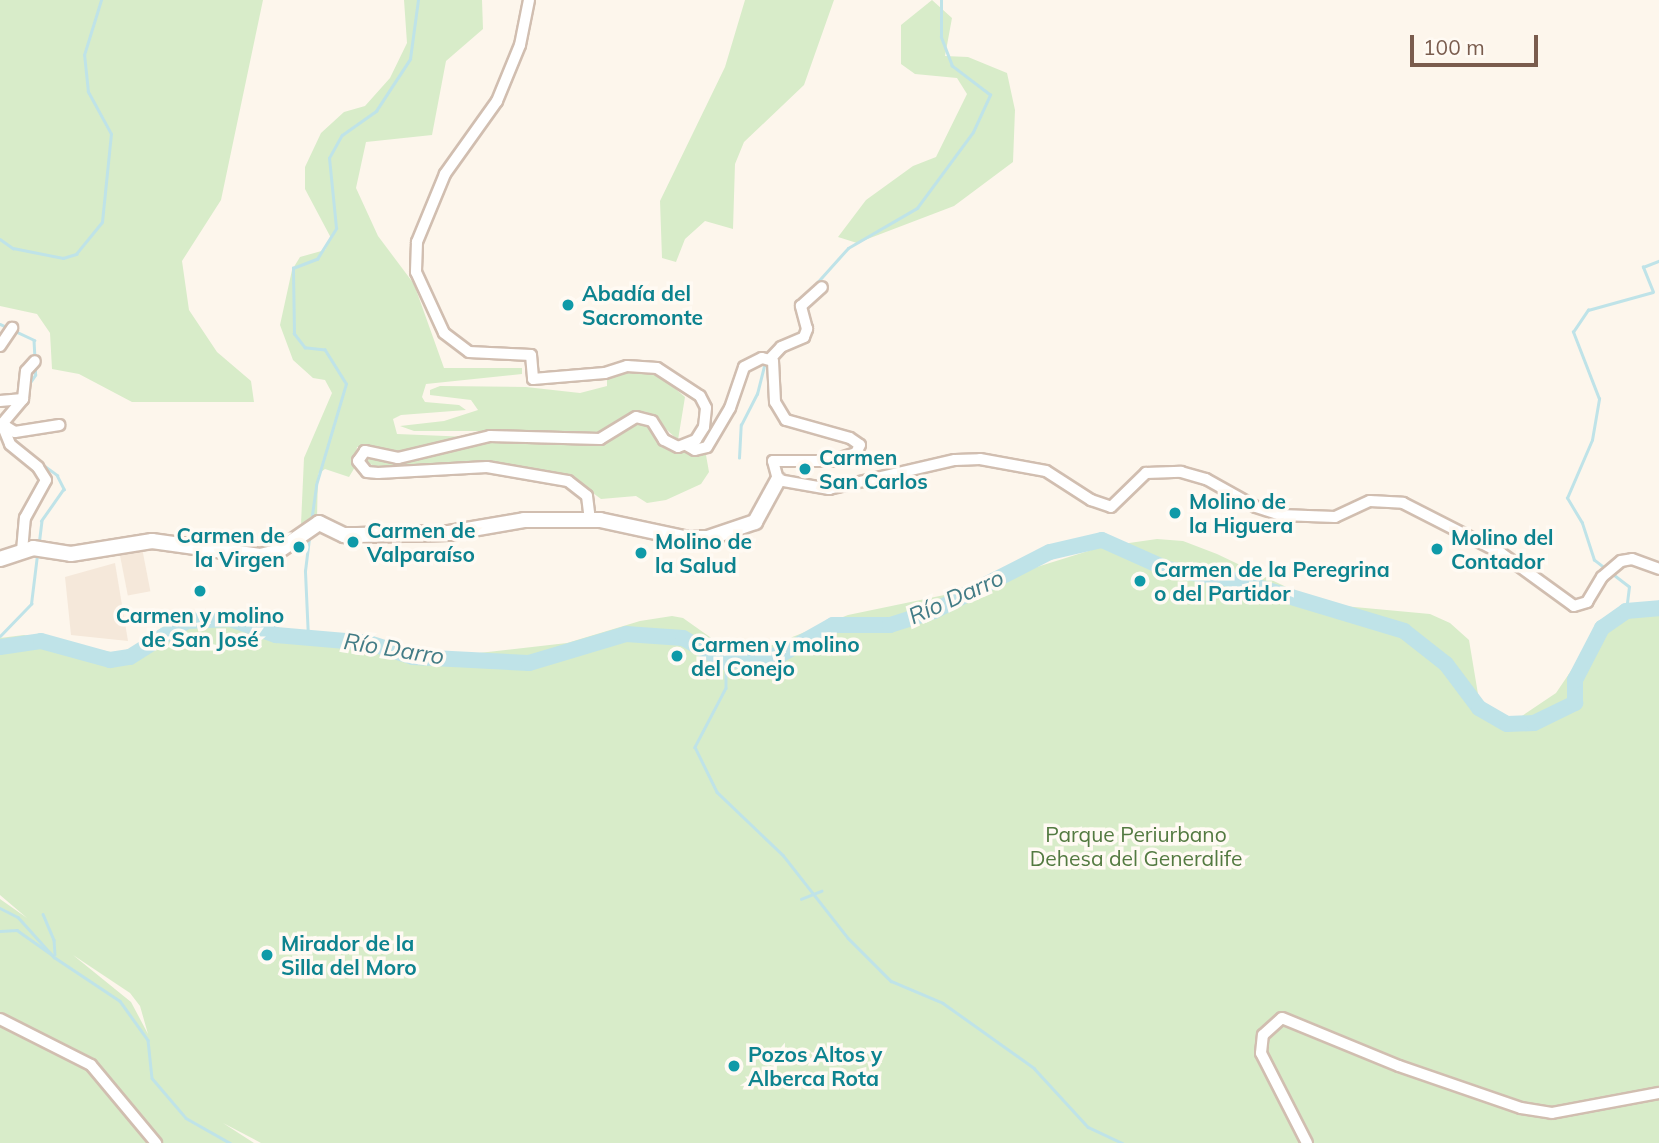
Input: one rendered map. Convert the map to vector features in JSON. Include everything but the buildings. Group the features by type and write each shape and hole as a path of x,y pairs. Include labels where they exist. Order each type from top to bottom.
{"street":[{"path":"529,0 520,45 497,101 445,174 417,242 416,272 444,333 469,352 531,355 533,379 606,373 627,366 657,368 700,396 706,408 701,434 686,445"},
{"path":"0,559 27,550 48,549 71,554 152,541 260,556 277,552 314,524 334,528 344,535 436,533 524,520 614,521 683,538 733,533 755,522 778,480 773,461 831,461 860,449 850,438 796,424 780,415 771,359 781,347 804,337 807,329 801,306 822,287"},
{"path":"0,346 12,328"},
{"path":"590,520 587,496 568,481 487,467 378,473 363,469 359,458 370,451 398,458 500,435 600,439 632,418 644,416 667,443 686,445 695,450 708,447 730,408 744,367 756,358 771,359"},
{"path":"2,424 23,399 26,371 35,361"},
{"path":"0,396 23,399"},
{"path":"2,424 15,432 59,425"},
{"path":"2,424 10,444 38,467 46,480 25,519 27,550"},
{"path":"778,480 807,486 842,488 955,460 980,459 1053,473 1091,500 1111,507 1146,473 1181,472 1206,479 1256,507 1281,514 1335,517 1370,501 1403,503 1502,553 1574,606 1587,602 1602,577 1616,564 1632,559 1659,569"},
{"path":"1307,1143 1261,1054 1263,1035 1282,1018 1399,1066 1521,1108 1552,1113 1659,1093"},
{"path":"0,1019 91,1065 156,1143"}],"shaded area":[{"path":"142,548 150,591 128,596 119,552"},
{"path":"115,563 128,641 71,635 65,577"}],"green space":[{"path":"0,0 263,0 221,200 182,261 189,310 217,352 251,381 254,402 132,402 79,374 52,369 50,333 37,314 0,306"},
{"path":"404,0 482,0 483,29 446,61 432,135 366,142 356,188 378,236 414,284 444,368 522,368 522,374 426,384 422,397 425,402 459,405 466,410 401,415 393,419 397,434 470,437 413,452 357,447 355,467 349,477 325,469 318,474 317,519 301,524 304,458 332,393 325,380 313,378 293,360 280,325 292,270 300,257 325,250 331,238 305,189 305,167 321,133 344,112 365,106 390,78 407,43"},
{"path":"745,0 834,0 804,85 744,142 735,164 733,229 705,221 685,239 676,262 662,258 660,201 725,67"},
{"path":"932,0 952,18 945,56 968,57 1007,73 1015,110 1013,162 954,206 857,243 838,237 866,200 913,166 936,157 967,94 957,78 915,74 901,64 901,25"},
{"path":"627,371 657,373 685,397 678,440 647,412 636,411 603,433 583,436 552,431 414,431 400,426 444,421 478,410 471,400 430,395 430,390 440,386 526,387 580,393 607,386 607,376"},
{"path":"640,420 650,425 671,451 706,455 709,472 701,484 666,500 647,503 636,496 601,499 573,478 498,462 382,469 365,462 372,457 393,464 499,439 567,440 597,446"},
{"name":"Parque Periurbano Dehesa del Generalife","path":"1157,539 1183,541 1217,554 1322,604 1430,614 1450,623 1469,640 1479,700 1493,721 1519,718 1556,693 1602,625 1622,611 1659,604 1659,1143 261,1143 223,1123 254,1143 0,1143 0,899 27,918 0,895 0,638 24,635 116,653 134,652 187,623 221,620 443,654 479,653 567,643 640,621 672,616 683,618 724,647 762,649 848,615 954,593 1101,547","holes":["73,955 130,993 140,1006 148,1034 131,1002"]}],"waterway":[{"path":"0,239 13,248 63,258 76,254 102,222 111,134 88,92 84,55 101,0"},
{"path":"311,522 316,485 346,384 325,350 305,348 294,334 293,268 317,259 336,228 329,158 342,135 376,111 410,59 418,0"},
{"path":"805,296 848,248 917,208 973,132 990,95 952,66 941,37 941,0"},
{"path":"1626,611 1629,587 1594,560 1582,523 1567,498 1592,440 1599,399 1573,332 1588,310 1653,292 1643,267 1659,261"},
{"path":"0,324 34,340 35,358"},
{"path":"739,458 741,425 757,394 765,363"},
{"path":"29,384 35,375 35,365"},
{"path":"0,419 13,402"},
{"path":"11,435 22,448"},
{"path":"38,461 57,475 64,489 42,521 39,545"},
{"path":"308,638 305,571 309,536"},
{"name":"Río Darro","path":"0,647 41,641 110,660 130,657 187,621 230,619 276,635 369,643 413,657 529,663 626,634 683,638 726,662 780,655 833,625 890,625 934,611 1050,552 1102,540 1167,569 1231,579 1404,631 1446,664 1479,708 1507,724 1534,723 1575,703 1575,680 1602,628 1626,611 1659,608"},
{"path":"0,636 31,604 37,555"},
{"path":"726,662 726,688 695,747 717,792 783,855 848,938 891,981 943,1003 1034,1068 1088,1127 1122,1143"},
{"path":"801,899 821,891"},
{"path":"0,908 18,917 54,957 120,1001 148,1040 152,1078 186,1118 230,1143"},
{"path":"43,914 54,940 55,954"},
{"path":"0,931 17,930 51,954"}],"place":[{"name":"Abadía del Sacromonte","path":"568,305"},
{"name":"Carmen San Carlos","path":"805,469"},
{"name":"Molino de la Higuera","path":"1175,513"},
{"name":"Carmen de Valparaíso","path":"353,542"},
{"name":"Carmen de la Virgen","path":"299,547"},
{"name":"Molino del Contador","path":"1437,549"},
{"name":"Molino de la Salud","path":"641,553"},
{"name":"Carmen de la Peregrina o del Partidor","path":"1140,581"},
{"name":"Carmen y molino de San José","path":"200,591"},
{"name":"Carmen y molino del Conejo","path":"677,656"},
{"name":"Mirador de la Silla del Moro","path":"267,955"},
{"name":"Pozos Altos y Alberca Rota","path":"734,1066"}]}
